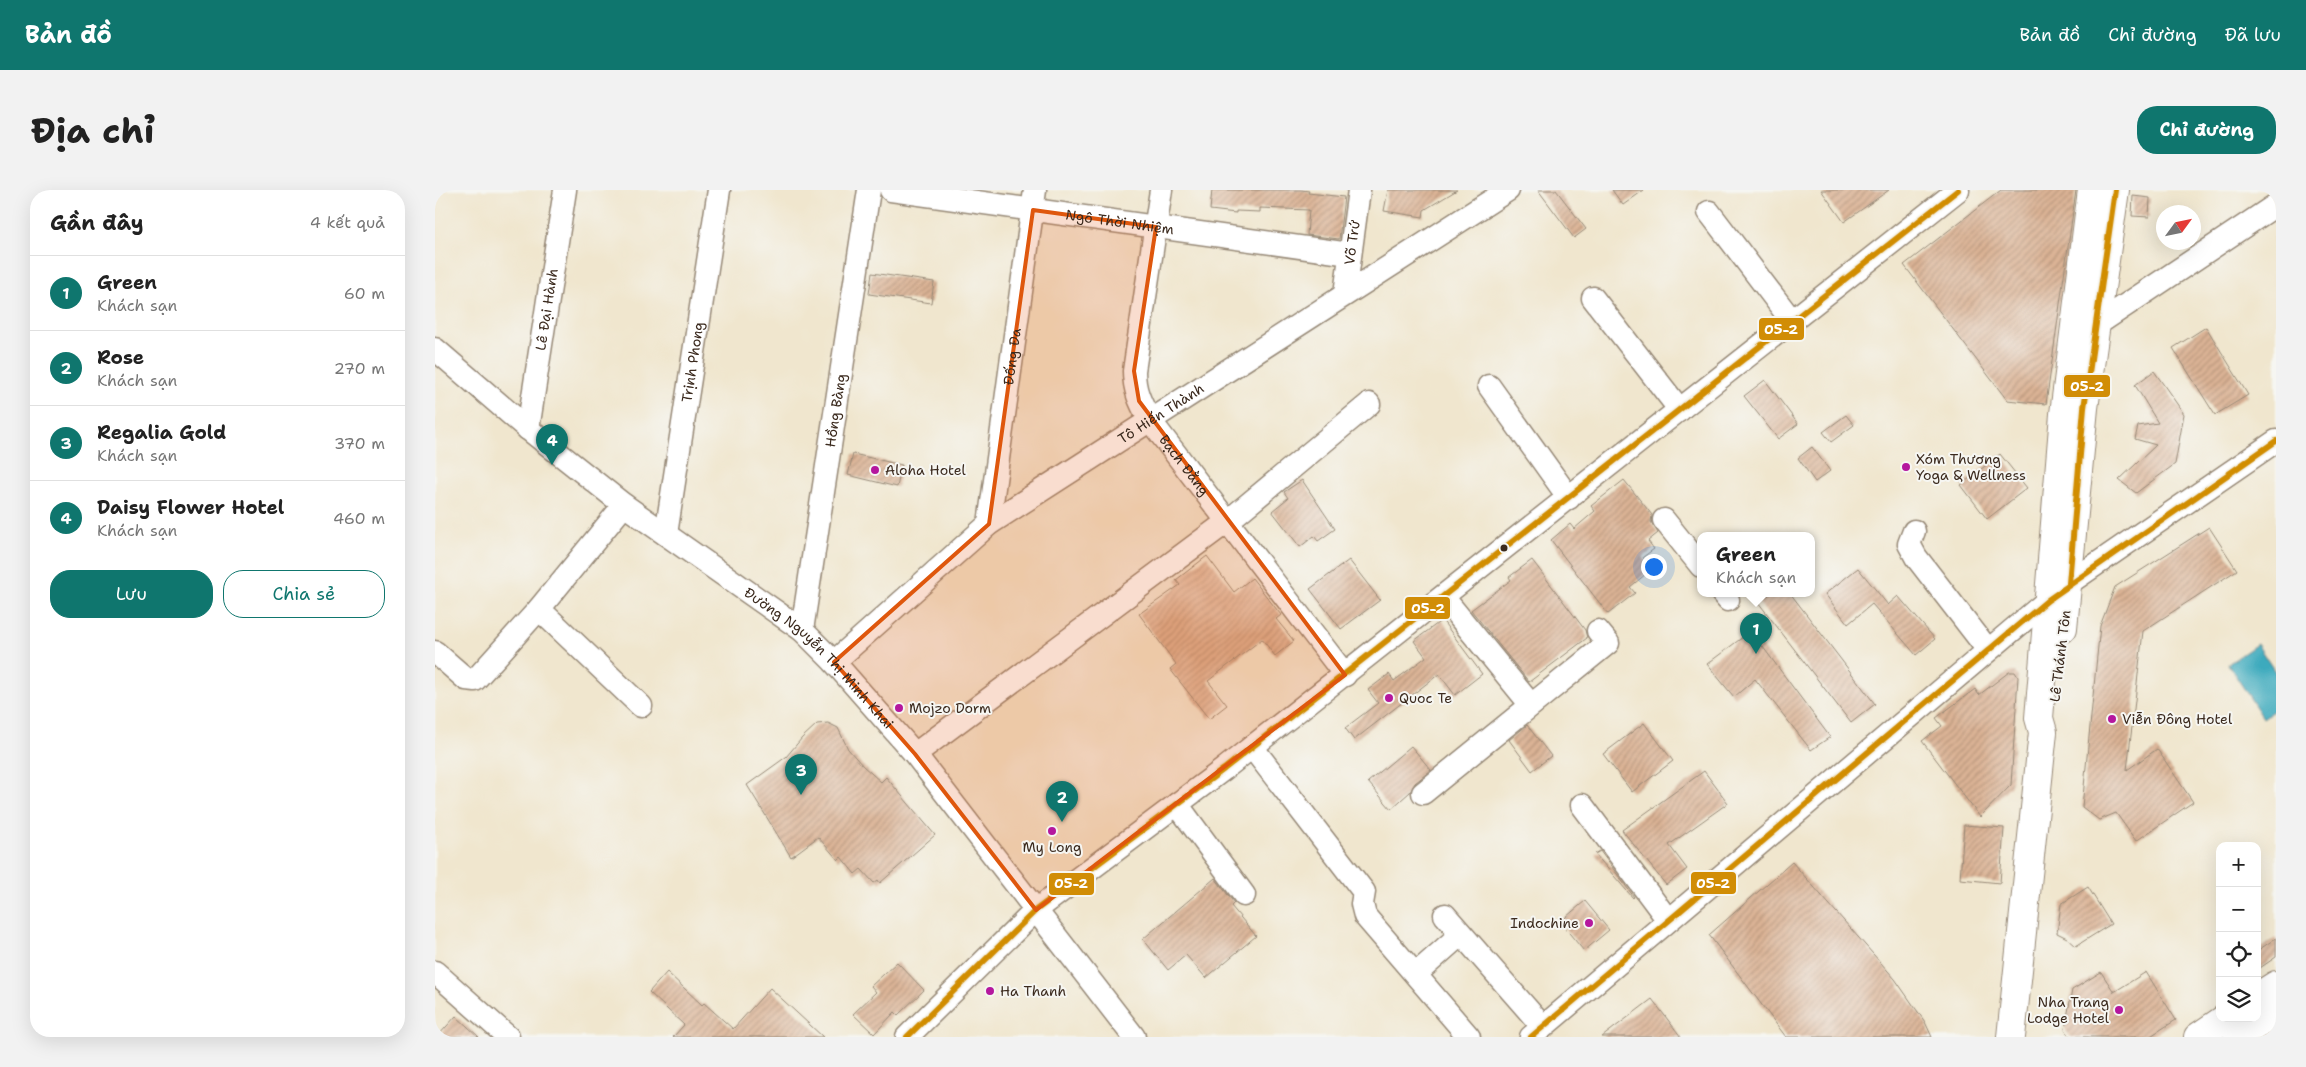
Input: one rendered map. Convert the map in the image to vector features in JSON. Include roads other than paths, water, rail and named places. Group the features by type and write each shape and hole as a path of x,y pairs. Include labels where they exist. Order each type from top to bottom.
{"main road":[{"name":"Lê Thánh Tôn","path":"2011,1037 2043,732 2039,718 2048,600 2085,324 2092,190"},
{"name":"Lê Thánh Tôn","path":"2085,324 2115,190"},
{"name":"Lê Thánh Tôn","path":"2043,732 2052,720 2069,583 2074,412"},
{"path":"2048,600 2069,583"},
{"path":"2261,994 2276,985"},
{"path":"2238,1037 2276,1012"},
{"path":"2198,1037 2220,1022"}],"street":[{"name":"Lê Đại Hành","path":"528,429 565,190"},
{"name":"Trịnh Phong","path":"666,534 719,190"},
{"name":"Hồng Bàng","path":"802,630 869,190"},
{"name":"Ngô Thời Nhiệm","path":"891,190 1034,200 1156,227 1350,254"},
{"name":"Bạch Đằng","path":"1161,190 1134,371 1134,386 1139,401 1149,419 1345,674"},
{"name":"Võ Trứ","path":"1345,294 1359,190"},
{"name":"Tô Hiến Thành","path":"834,662 989,524 1149,419 1508,190"},
{"path":"907,1037 1036,910 1252,747 1958,190"},
{"name":"Đống Đa","path":"989,524 1034,200"},
{"path":"2085,324 2276,205"},
{"path":"1709,212 1792,321"},
{"path":"1593,298 1680,410"},
{"name":"Đường Nguyễn Thị Minh Khai","path":"435,349 528,429 624,504 802,630 834,662 915,754 1134,1037"},
{"path":"1489,386 1569,498"},
{"path":"915,754 1228,520 1369,404"},
{"path":"2069,583 2276,441"},
{"path":"435,652 466,679 475,680 539,608 624,504"},
{"path":"1664,520 1697,561"},
{"path":"1915,531 1909,544 1916,557 1988,650"},
{"path":"1443,597 1531,705"},
{"path":"1445,915 1537,1032 2048,600"},
{"path":"539,608 641,706"},
{"path":"1423,793 1608,643 1598,631"},
{"path":"1252,747 1364,892 1361,904 1365,916 1469,1037"},
{"path":"1177,804 1244,895"},
{"path":"1582,805 1669,920"},
{"path":"1416,974 1461,934"},
{"path":"435,972 508,1037"}],"water":[{"path":"2257,644 2276,673 2276,709 2263,718 2228,664"}],"place":[{"name":"Daisy Flower Hotel","path":"552,465"},
{"name":"Xóm Thương Yoga & Wellness","path":"1906,467"},
{"name":"Aloha Hotel","path":"875,470"},
{"name":"Green","path":"1756,654"},
{"name":"Quoc Te","path":"1389,698"},
{"name":"Mojzo Dorm","path":"899,708"},
{"name":"Viễn Đông Hotel","path":"2112,719"},
{"name":"Regalia Gold","path":"801,795"},
{"name":"Rose","path":"1062,822"},
{"name":"My Long","path":"1052,831"},
{"name":"Indochine","path":"1589,923"},
{"name":"Ha Thanh","path":"990,991"},
{"name":"Nha Trang Lodge Hotel","path":"2119,1010"}]}
